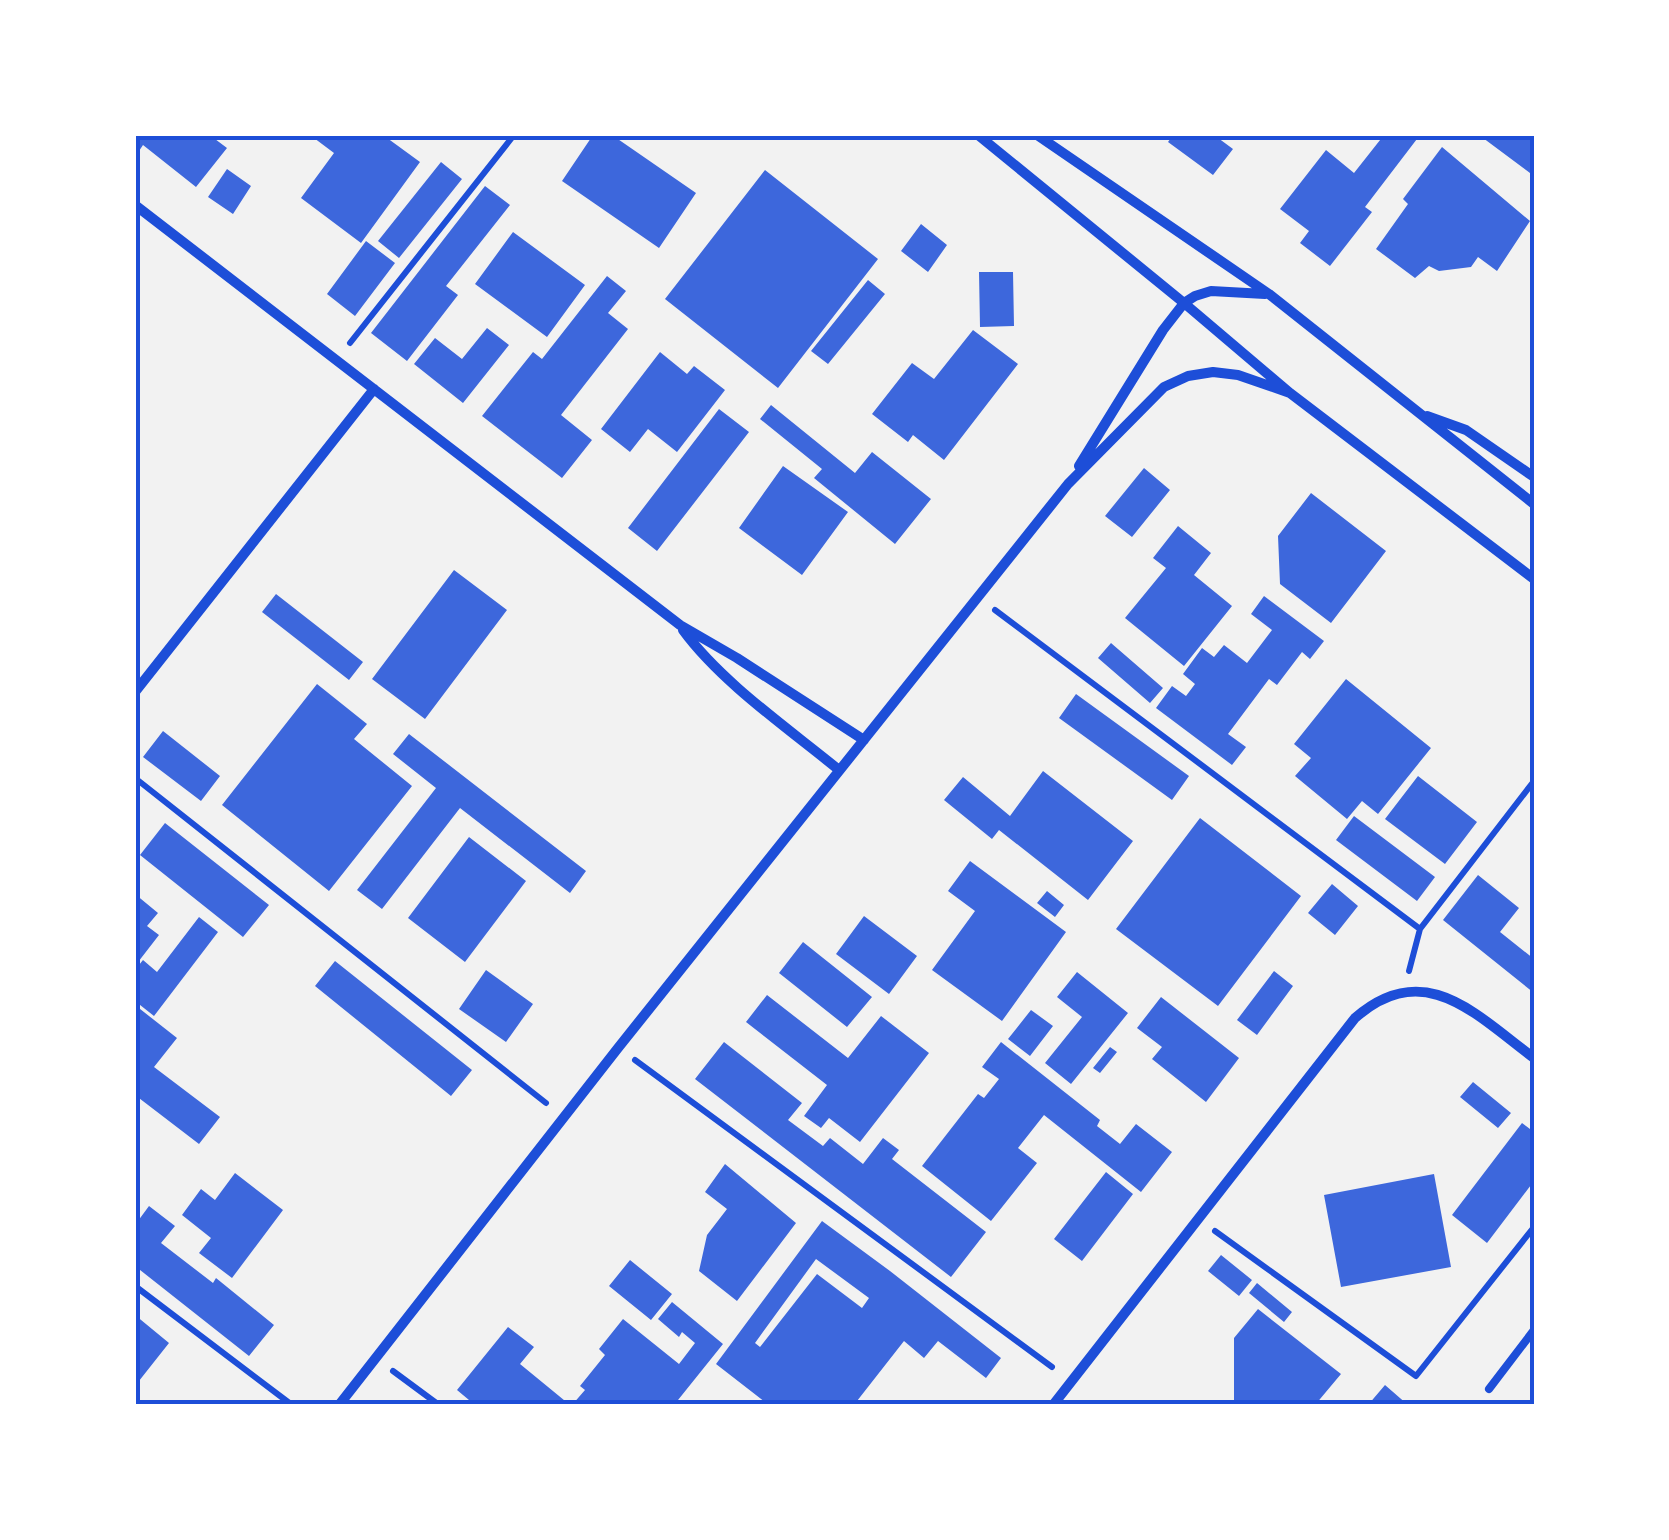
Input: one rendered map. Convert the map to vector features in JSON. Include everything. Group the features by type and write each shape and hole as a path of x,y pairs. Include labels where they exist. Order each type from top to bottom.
{"street":[{"path":"978,135 1290,393 1534,579"},
{"path":"1037,135 1269,294 1534,504"},
{"path":"135,204 680,625 864,740"},
{"path":"1068,484 1163,330 1184,303 1211,291 1269,294"},
{"path":"339,1405 563,1117 1068,484 1164,387 1188,376 1213,372 1238,375 1290,393"},
{"path":"135,692 374,389"},
{"path":"1414,410 1466,430 1534,477"},
{"path":"680,625 723,674 839,770"},
{"path":"1052,1405 1355,1018 1385,997 1403,992 1439,994 1456,1000 1534,1058"}],"lane":[{"path":"1489,1388 1534,1330"}],"path":[{"path":"336,360 514,135"},
{"path":"978,596 1420,930"},
{"path":"135,778 563,1117"},
{"path":"1403,992 1420,930 1534,781"},
{"path":"618,1048 1071,1382"},
{"path":"1198,1218 1416,1376 1534,1227"},
{"path":"135,1286 292,1405"},
{"path":"376,1358 439,1405"}],"building":[{"path":"135,135 218,135 215,139 227,148 196,187 143,145 139,151 135,148"},
{"path":"310,135 383,135 420,162 361,243 301,198 334,153"},
{"path":"593,135 612,135 696,193 659,248 562,181"},
{"path":"1173,135 1214,135 1233,149 1213,175 1168,142"},
{"path":"1384,135 1420,135 1365,207 1372,212 1330,266 1300,243 1309,231 1280,209 1326,150 1354,173"},
{"path":"1479,135 1534,135 1534,176"},
{"path":"1442,147 1530,221 1497,271 1478,257 1471,267 1439,271 1429,266 1415,278 1376,249 1408,204 1403,199"},
{"path":"441,162 462,179 399,258 378,241"},
{"path":"227,169 251,186 233,214 208,197"},
{"path":"765,170 878,259 778,388 665,299"},
{"path":"485,186 510,205 446,286 458,295 407,361 371,333"},
{"path":"921,224 947,245 928,272 901,251"},
{"path":"513,232 585,285 547,337 475,284"},
{"path":"366,241 395,263 355,316 327,294"},
{"path":"979,272 1013,272 1014,326 980,327"},
{"path":"607,276 626,291 608,313 628,329 561,415 592,440 562,478 482,416 533,352 542,359"},
{"path":"868,280 885,294 828,364 811,351"},
{"path":"487,328 509,345 463,403 414,364 435,338 462,359"},
{"path":"973,330 1018,364 944,460 913,435 908,442 872,414 912,363 934,379"},
{"path":"660,352 687,374 694,366 725,390 677,452 648,429 630,452 601,429"},
{"path":"771,405 855,473 872,452 931,499 895,544 814,478 822,469 760,419"},
{"path":"719,409 749,432 657,551 628,528"},
{"path":"783,466 848,512 802,575 739,528"},
{"path":"1144,468 1170,490 1132,537 1105,516"},
{"path":"1311,493 1386,551 1331,623 1280,584 1278,536"},
{"path":"1178,526 1211,553 1194,575 1232,606 1184,666 1125,618 1166,568 1153,558"},
{"path":"454,570 507,610 425,719 372,679"},
{"path":"276,594 363,662 349,680 262,612"},
{"path":"1264,596 1324,641 1310,659 1302,652 1277,685 1269,679 1228,734 1246,747 1232,765 1156,708 1172,686 1186,696 1195,684 1183,674 1202,648 1214,657 1224,645 1247,663 1272,630 1251,614"},
{"path":"1111,643 1163,688 1150,703 1098,658"},
{"path":"1346,679 1431,748 1378,814 1362,801 1347,819 1295,776 1311,758 1294,744"},
{"path":"317,684 367,724 354,739 412,786 329,891 222,805"},
{"path":"1076,694 1189,776 1172,800 1059,718"},
{"path":"163,731 220,776 201,801 143,757"},
{"path":"409,734 586,871 570,893 460,808 382,909 357,890 436,788 393,754"},
{"path":"1043,771 1133,841 1088,900 999,830 992,839 944,800 963,777 1010,816"},
{"path":"1418,776 1477,822 1445,864 1385,819"},
{"path":"1354,816 1435,877 1417,901 1336,840"},
{"path":"1200,818 1301,896 1218,1006 1116,929"},
{"path":"165,823 269,905 243,937 140,855"},
{"path":"469,837 526,881 465,962 408,918"},
{"path":"970,861 1066,932 1002,1021 932,970 975,911 948,891"},
{"path":"1478,875 1519,908 1500,932 1534,959 1534,993 1443,920"},
{"path":"1332,884 1358,906 1335,935 1308,913"},
{"path":"1047,891 1064,905 1055,917 1037,903"},
{"path":"135,894 158,913 147,926 159,935 135,966"},
{"path":"864,916 917,956 889,994 836,954"},
{"path":"199,917 218,932 154,1016 135,1001 135,970 143,960 157,972"},
{"path":"803,942 872,997 847,1027 779,973"},
{"path":"335,961 472,1070 451,1096 315,986"},
{"path":"486,970 533,1004 506,1042 459,1009"},
{"path":"1274,971 1293,986 1257,1035 1237,1020"},
{"path":"1077,972 1128,1013 1071,1084 1045,1063 1082,1017 1057,997"},
{"path":"767,995 848,1058 881,1016 929,1053 860,1142 829,1118 821,1128 804,1116 827,1085 746,1022"},
{"path":"1161,997 1239,1058 1206,1102 1152,1059 1162,1047 1137,1028"},
{"path":"135,1005 177,1038 154,1067 220,1117 199,1144 135,1095"},
{"path":"1031,1010 1053,1026 1030,1056 1008,1039"},
{"path":"724,1042 802,1103 788,1120 823,1146 830,1138 863,1164 883,1138 899,1150 892,1159 986,1232 951,1277 695,1079"},
{"path":"1001,1042 1100,1120 1097,1126 1120,1144 1136,1124 1172,1152 1141,1192 1044,1115 1018,1148 1037,1163 991,1221 922,1166 978,1094 984,1098 999,1079 982,1067"},
{"path":"1110,1047 1117,1052 1100,1073 1093,1068"},
{"path":"1473,1082 1511,1113 1498,1128 1460,1097"},
{"path":"1522,1123 1534,1132 1534,1181 1487,1243 1452,1215"},
{"path":"725,1164 796,1223 737,1301 699,1271 707,1235 727,1209 705,1192"},
{"path":"1106,1172 1133,1194 1082,1261 1054,1239"},
{"path":"235,1173 283,1210 232,1278 199,1253 211,1238 182,1215 201,1189 215,1200"},
{"path":"1434,1174 1451,1267 1341,1287 1324,1195"},
{"path":"149,1206 175,1226 161,1243 213,1283 216,1278 274,1325 249,1356 135,1266 135,1225"},
{"path":"822,1221 1001,1358 986,1378 938,1341 924,1358 904,1341 857,1401 863,1405 769,1405 716,1364","holes":["816,1259 869,1298 862,1308 817,1274 760,1347 755,1343"]},
{"path":"1221,1255 1252,1280 1239,1296 1208,1271"},
{"path":"630,1260 672,1294 651,1320 609,1286"},
{"path":"1257,1283 1292,1312 1284,1322 1249,1293"},
{"path":"672,1302 723,1344 674,1405 572,1405 585,1390 580,1386 605,1355 599,1349 623,1319 679,1364 695,1343 682,1332 679,1337 658,1319"},
{"path":"1258,1309 1341,1374 1315,1405 1234,1405 1234,1338"},
{"path":"135,1315 169,1343 135,1386"},
{"path":"508,1327 534,1347 520,1364 570,1405 475,1405 457,1390"},
{"path":"1385,1385 1408,1405 1368,1405"}]}
